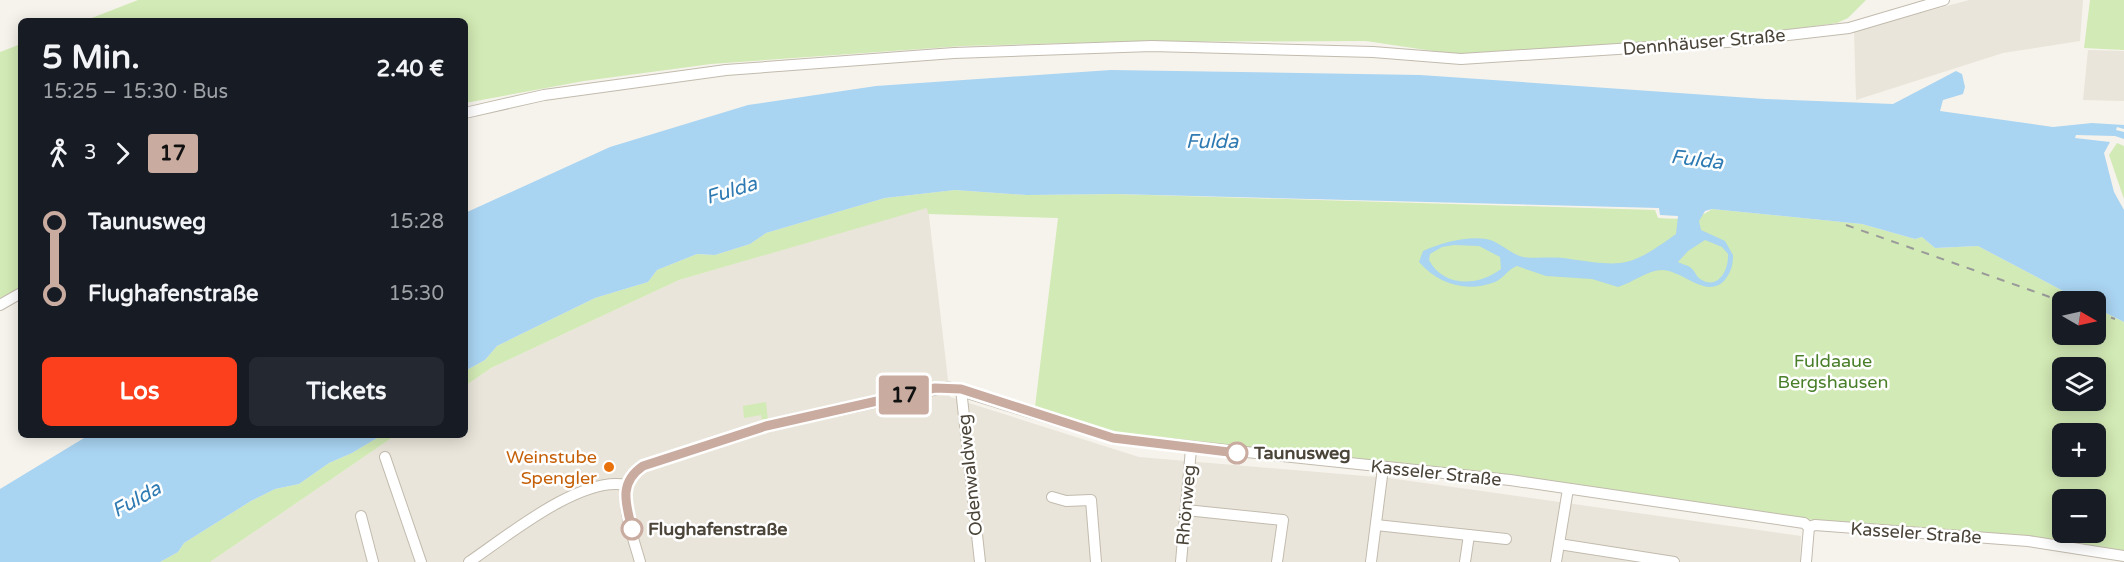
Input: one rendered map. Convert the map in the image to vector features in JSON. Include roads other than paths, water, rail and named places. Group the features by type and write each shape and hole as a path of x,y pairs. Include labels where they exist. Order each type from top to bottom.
{"street":[{"name":"Dennhäuser Straße","path":"468,111 544,95 726,70 954,53 1152,46 1373,52 1461,58 1727,42 1838,29 1944,0"},
{"path":"0,305 18,295"},
{"name":"Kasseler Straße","path":"626,485 630,476 643,466 766,426 935,388 961,389 1100,435 1191,448 1383,468 1418,469 1804,524 1809,527 1815,525 2028,541 2124,556"},
{"name":"Odenwaldweg","path":"961,389 980,562"},
{"name":"Rhönweg","path":"1181,562 1191,448"},
{"path":"385,457 422,562"},
{"path":"1371,562 1383,468"},
{"path":"469,562 576,494 608,483 626,485 627,508 640,562"},
{"path":"1556,562 1568,489"},
{"path":"1052,497 1066,501 1091,500 1096,562"},
{"path":"1186,510 1283,520 1277,562"},
{"path":"361,516 372,562"},
{"path":"1376,525 1506,539"},
{"path":"1806,562 1809,527"},
{"path":"1465,562 1469,534"},
{"path":"1559,544 1674,562"}],"water":[{"name":"Fulda","path":"1111,70 1420,75 1765,99 1893,104 1956,71 1962,74 1965,87 1963,94 1943,100 1940,111 2053,127 2092,123 2124,125 2124,129 2117,127 2116,130 2124,132 2124,139 2115,136 2076,135 2075,138 2110,142 2104,153 2114,192 2124,210 2124,322 2106,313 2106,291 2063,291 1978,246 1935,248 1922,237 1915,239 1862,224 1712,209 1705,211 1699,221 1701,230 1725,241 1733,255 1731,269 1724,281 1717,286 1702,285 1670,271 1662,270 1651,272 1618,287 1592,279 1546,276 1517,266 1495,282 1474,287 1454,284 1435,276 1419,262 1423,251 1454,241 1479,238 1491,240 1523,257 1564,258 1603,263 1626,262 1648,253 1676,234 1678,216 1660,215 1659,208 1115,194 1027,195 955,190 885,198 766,233 750,244 715,255 697,254 657,270 648,282 595,298 497,346 485,360 468,369 468,212 610,147 748,105 876,86","holes":["1705,240 1722,247 1728,254 1725,272 1722,277 1713,282 1700,279 1690,267 1678,262 1688,251","1454,245 1479,246 1500,257 1501,269 1492,275 1472,281 1452,279 1443,275 1429,260 1430,254 1442,247"]},
{"name":"Fulda","path":"84,438 377,438 329,463 299,484 275,489 251,501 184,543 178,552 160,562 0,562 0,489"}],"railway":[{"path":"1846,225 2052,298"},
{"path":"2106,316 2115,319"}],"place":[{"name":"Taunusweg","path":"1237,453"},
{"name":"Weinstube Spengler","path":"609,467"},
{"name":"Flughafenstraße","path":"632,529"}],"park label":[{"name":"Fuldaaue Bergshausen","path":"1833,371"}]}
